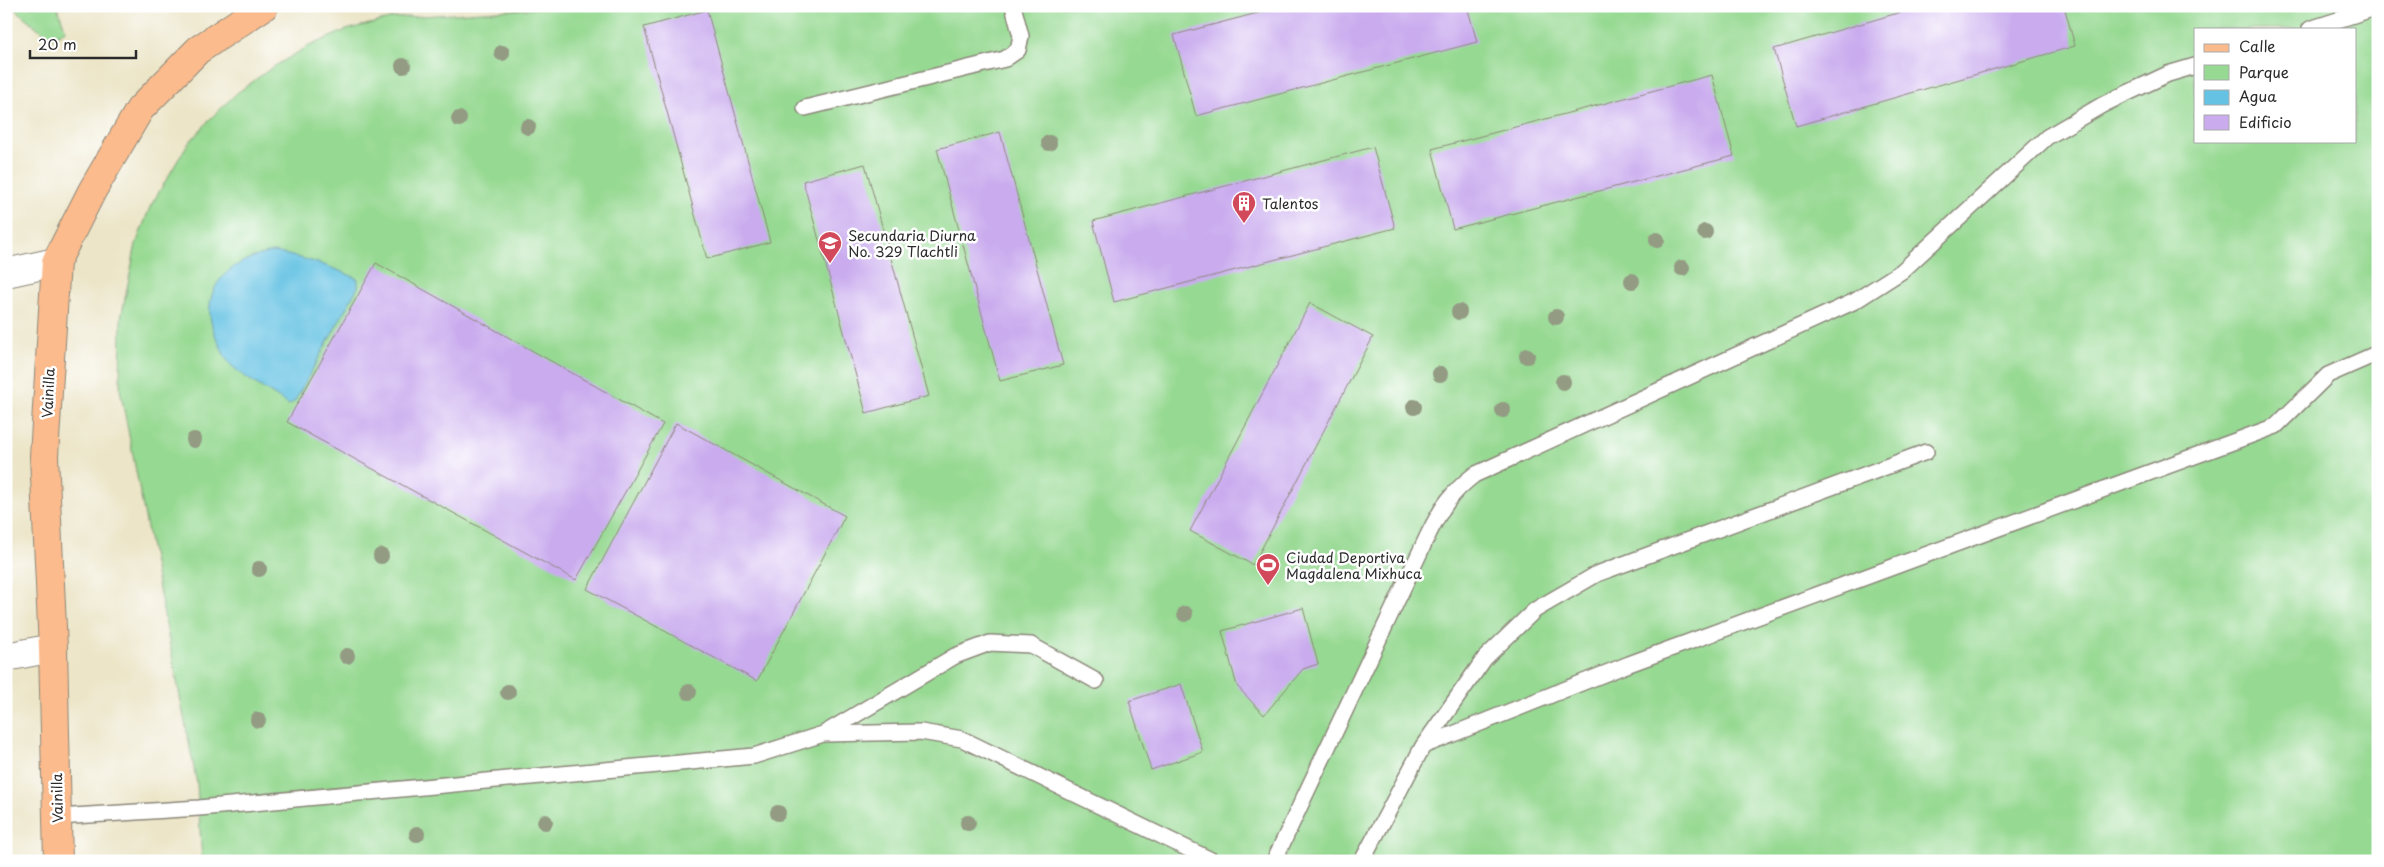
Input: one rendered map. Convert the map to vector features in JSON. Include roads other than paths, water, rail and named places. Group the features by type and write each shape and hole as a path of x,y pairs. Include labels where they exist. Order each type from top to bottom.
{"main road":[{"name":"Vainilla","path":"58,861 53,648 44,456 56,262 92,191 140,109 198,50 264,6"}],"street":[{"path":"6,273 56,262"},
{"path":"6,657 53,648"}],"lane":[{"path":"805,108 1005,59 1018,50 1021,36 1012,6"},
{"path":"2313,28 2378,7"},
{"path":"1274,861 1429,533 1445,502 1457,488 1474,475 1855,301 1902,271 2047,137 2104,104 2168,74 2194,66"},
{"path":"1423,746 1629,664 2276,426 2328,375 2378,353"},
{"path":"1362,861 1423,746 1485,658 1535,610 1597,574 1926,452"},
{"path":"58,817 199,808 754,756 823,734 955,656 990,642 1031,645 1096,681"},
{"path":"823,734 921,732 962,739 1213,861"}],"water":[{"path":"274,252 317,263 358,279 358,287 295,401 289,405 245,377 230,364 212,325 210,309 212,295 218,282 228,271 257,256"}],"place":[{"name":"Talentos","path":"1244,224"},
{"name":"Secundaria Diurna No. 329 Tlachtli","path":"830,264"},
{"name":"Ciudad Deportiva Magdalena Mixhuca","path":"1268,586"}]}
